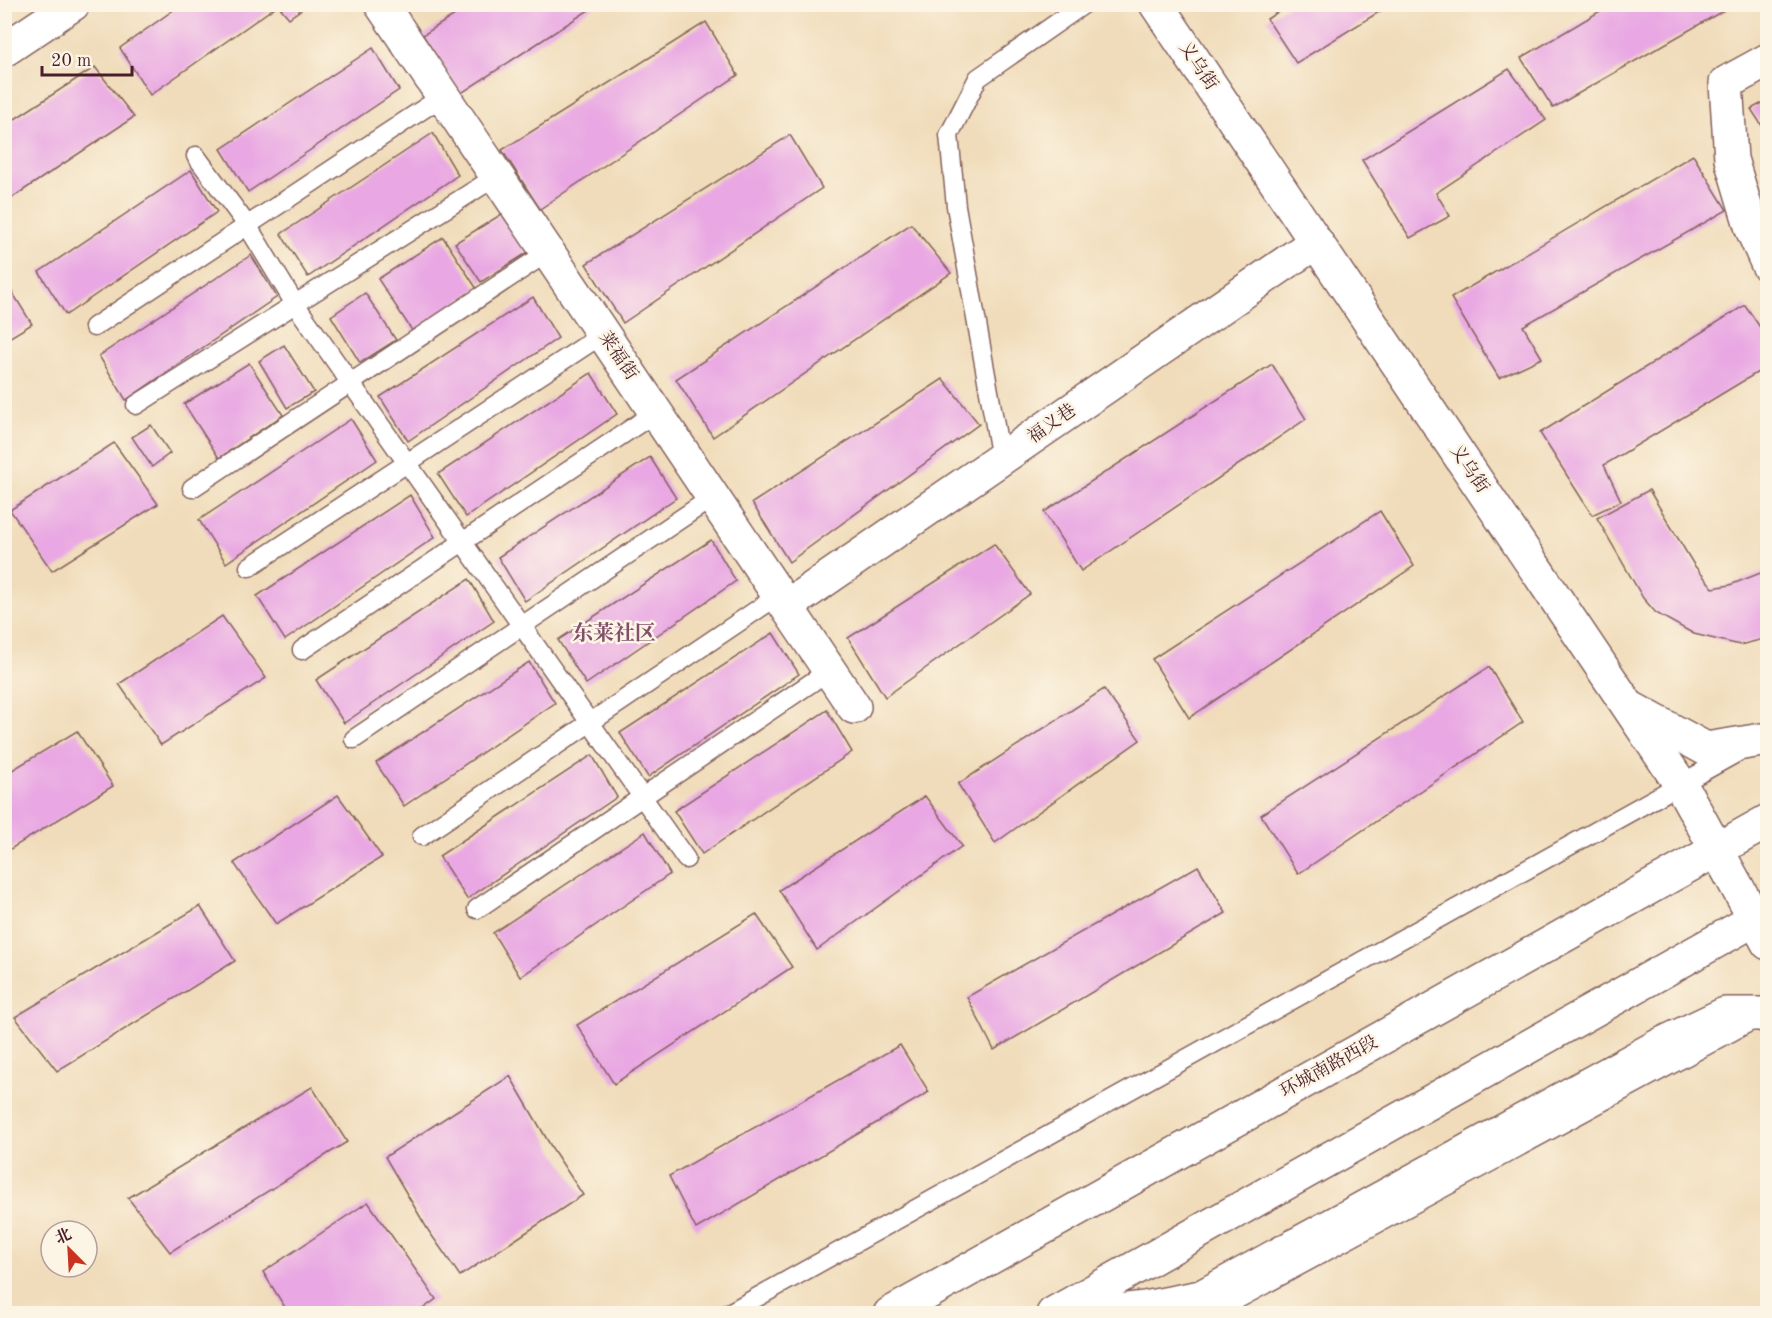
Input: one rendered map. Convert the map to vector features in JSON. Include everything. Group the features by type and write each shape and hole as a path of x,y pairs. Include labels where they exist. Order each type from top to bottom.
{"street":[{"path":"7,44 73,4"},
{"name":"莱福街","path":"381,4 854,707"},
{"name":"义乌街","path":"1156,4 1681,784 1716,849 1763,925"},
{"path":"1767,60 1726,83 1731,159 1752,229 1767,265"},
{"name":"福义巷","path":"783,601 1002,459 1316,242"},
{"path":"1629,707 1706,749 1765,738"},
{"name":"环城南路西段","path":"890,1314 1767,821"},
{"path":"1053,1314 1763,925"},
{"path":"1094,1314 1145,1308 1201,1297 1660,1045 1725,1014 1767,1014"}],"lane":[{"path":"1002,459 956,206 949,135 978,78 1084,4"},
{"path":"94,327 443,96"},
{"path":"196,156 247,225 295,304 350,383 686,859"},
{"path":"136,405 497,176"},
{"path":"192,488 548,252"},
{"path":"249,567 603,334"},
{"path":"302,650 656,412"},
{"path":"354,739 713,497"},
{"path":"422,836 589,722 783,601"},
{"path":"477,909 830,670"},
{"path":"727,1314 1765,738"},
{"path":"1210,1314 1767,1014"}],"building":[{"path":"182,4 309,4 289,18 278,5 150,95 120,48"},
{"path":"472,4 598,4 460,94 423,35"},
{"path":"1290,4 1392,4 1296,63 1267,19"},
{"path":"1612,4 1735,4 1553,108 1521,58"},
{"path":"706,22 738,75 540,209 502,150"},
{"path":"373,48 399,90 248,192 221,149"},
{"path":"95,67 134,117 4,203 4,126"},
{"path":"1509,69 1546,120 1436,193 1450,216 1410,238 1362,160"},
{"path":"1768,100 1768,135 1751,109"},
{"path":"433,133 458,175 308,277 281,234"},
{"path":"790,135 822,188 623,323 586,264"},
{"path":"1693,155 1727,210 1523,326 1542,358 1499,378 1451,298"},
{"path":"191,170 217,212 66,315 39,272"},
{"path":"505,212 533,249 481,282 455,243"},
{"path":"911,224 951,273 713,437 676,379"},
{"path":"443,237 477,289 413,332 378,279"},
{"path":"251,255 277,297 126,400 99,356"},
{"path":"4,279 32,324 4,341"},
{"path":"365,293 396,340 360,363 331,316"},
{"path":"533,297 558,338 408,441 380,397"},
{"path":"1745,305 1768,339 1768,366 1604,465 1621,501 1592,515 1540,433"},
{"path":"284,345 314,392 287,408 259,361"},
{"path":"249,363 283,415 219,458 184,404"},
{"path":"1272,364 1306,419 1081,571 1044,512"},
{"path":"591,373 617,414 466,517 438,474"},
{"path":"943,379 979,424 789,562 752,503"},
{"path":"351,419 377,460 226,563 199,520"},
{"path":"151,425 170,453 152,467 132,437"},
{"path":"114,443 158,504 52,571 10,510"},
{"path":"650,457 676,498 525,601 498,557"},
{"path":"1649,490 1694,565 1713,588 1730,585 1768,570 1768,638 1740,645 1694,634 1656,613 1643,598 1597,518"},
{"path":"410,495 435,537 285,640 257,596"},
{"path":"1380,511 1414,566 1189,718 1152,659"},
{"path":"711,540 736,581 586,684 558,640"},
{"path":"994,544 1030,594 885,697 848,638"},
{"path":"469,579 494,621 344,723 316,680"},
{"path":"222,616 266,678 161,745 119,684"},
{"path":"773,633 799,674 648,777 620,733"},
{"path":"529,662 555,703 404,806 376,763"},
{"path":"1489,667 1523,722 1298,874 1261,815"},
{"path":"1104,689 1140,740 995,843 958,784"},
{"path":"827,710 852,752 702,854 674,811"},
{"path":"77,731 113,786 4,853 4,775"},
{"path":"592,755 617,797 467,899 439,856"},
{"path":"338,795 382,857 276,924 234,863"},
{"path":"925,796 962,846 817,950 779,890"},
{"path":"645,832 670,874 520,977 493,933"},
{"path":"1198,866 1226,913 994,1050 967,997"},
{"path":"200,906 235,961 57,1071 15,1017"},
{"path":"756,914 792,967 614,1084 577,1025"},
{"path":"900,1045 929,1092 696,1229 669,1176"},
{"path":"510,1076 552,1148 583,1195 460,1276 428,1230 385,1157"},
{"path":"312,1087 347,1142 170,1252 128,1198"},
{"path":"368,1202 436,1299 416,1314 289,1314 263,1272"}],"district":[{"name":"东莱社区","path":"614,634"}]}
